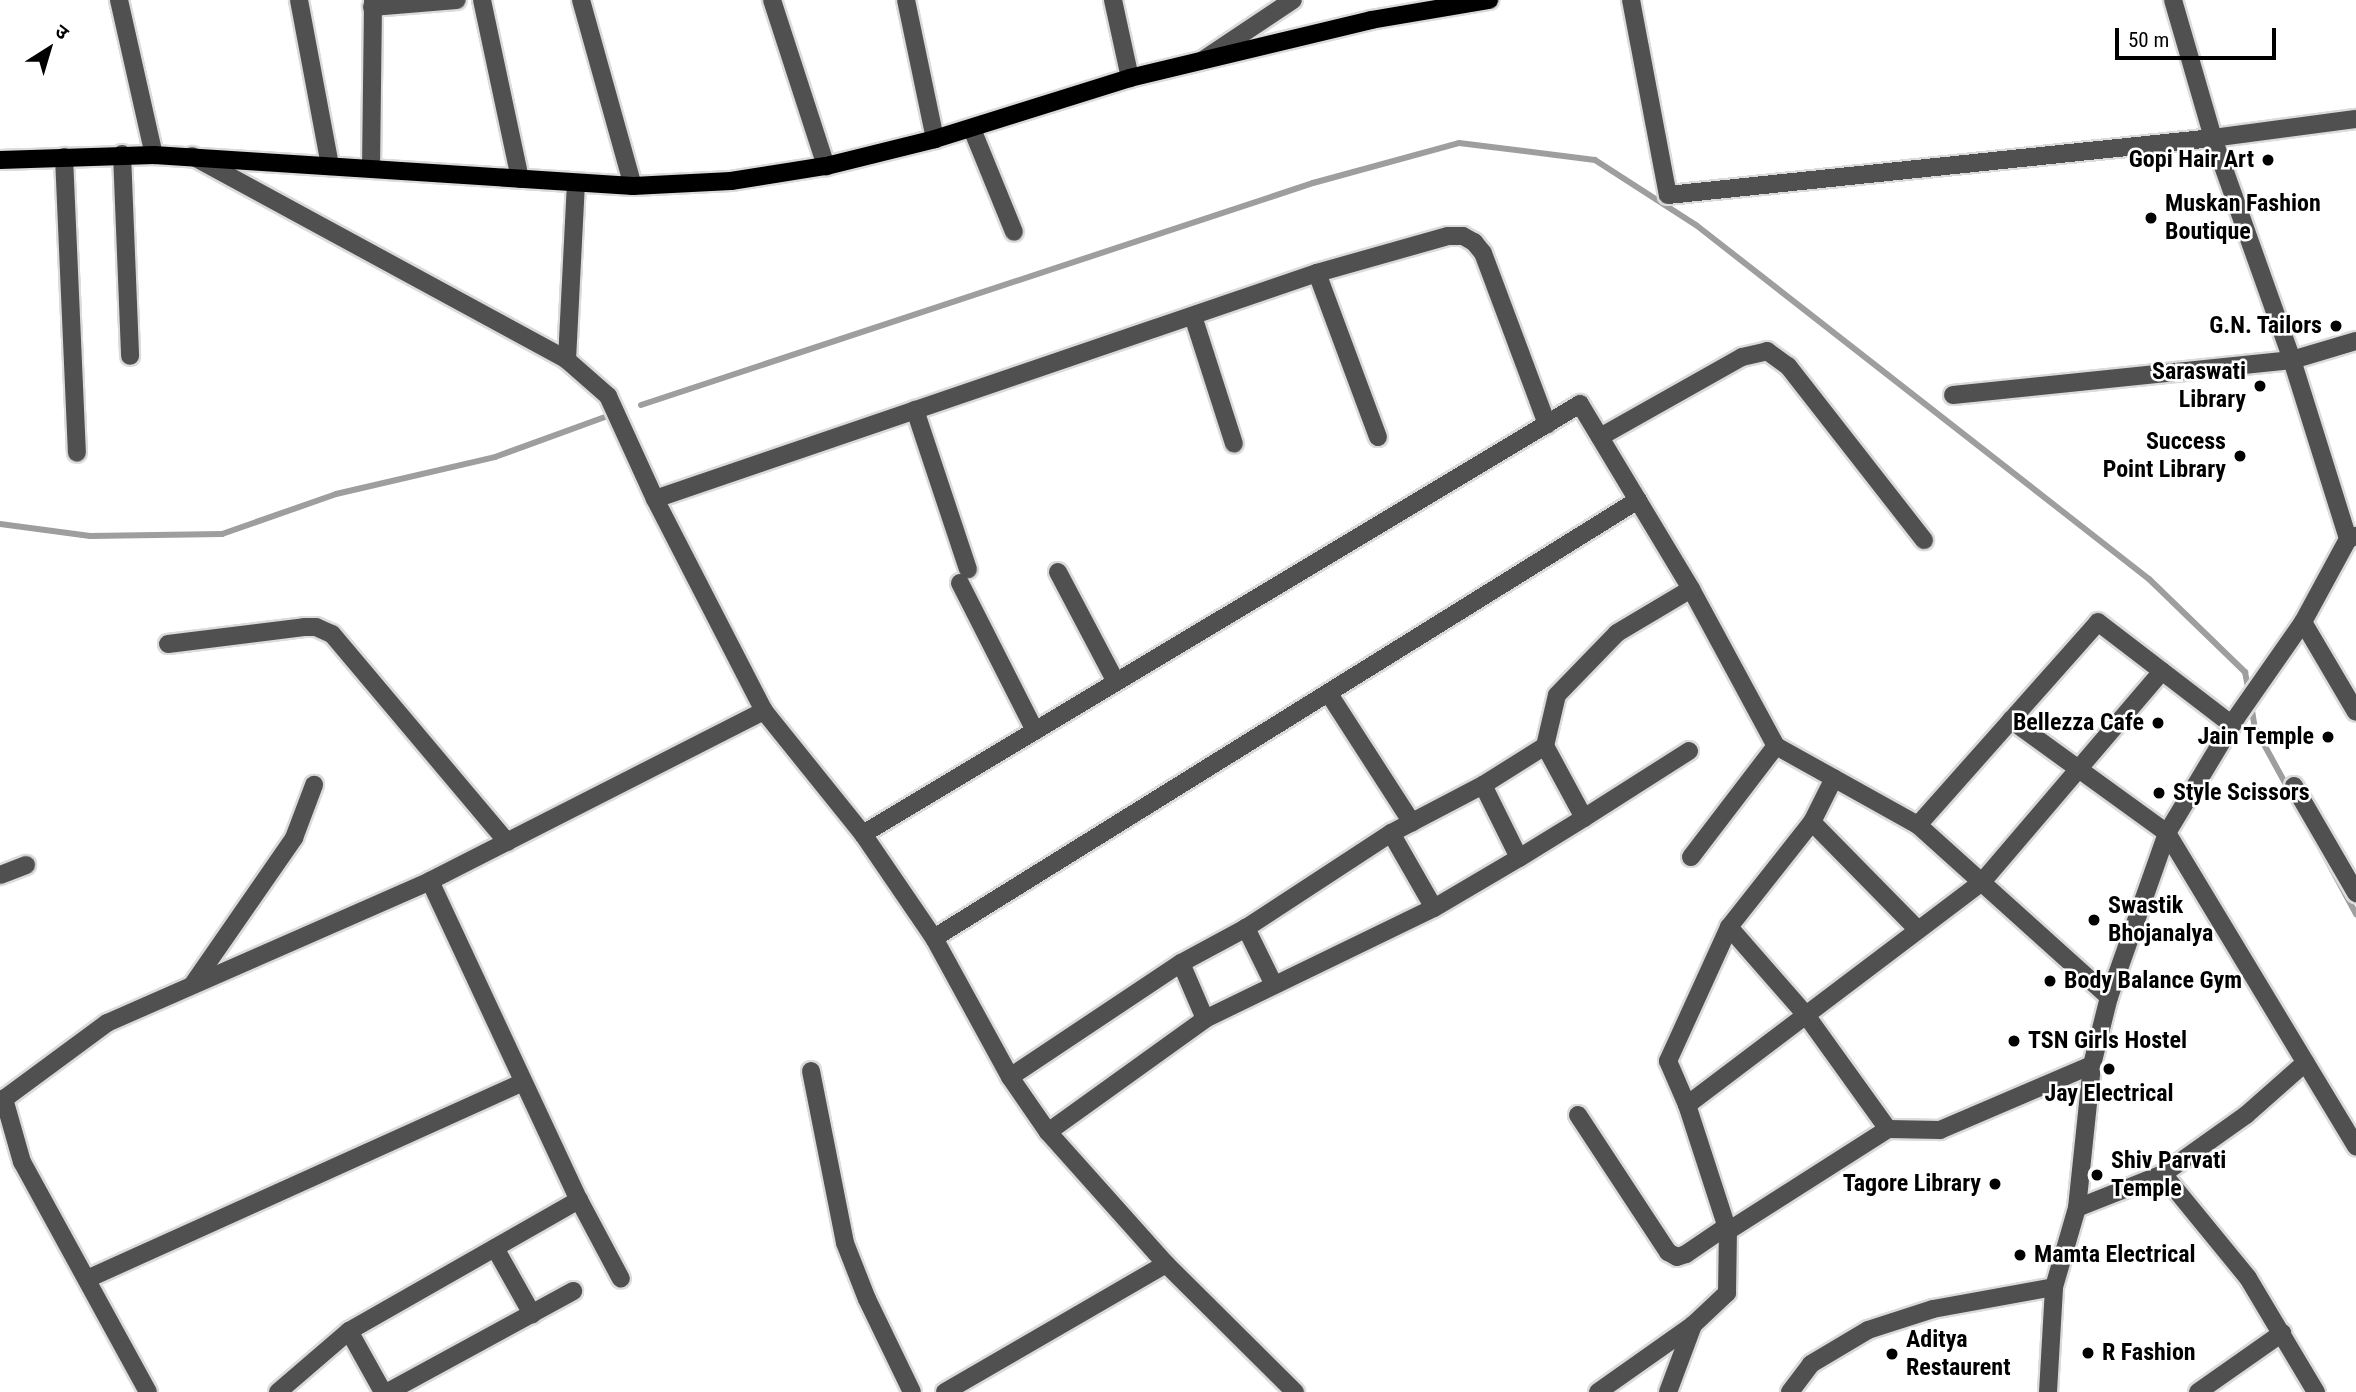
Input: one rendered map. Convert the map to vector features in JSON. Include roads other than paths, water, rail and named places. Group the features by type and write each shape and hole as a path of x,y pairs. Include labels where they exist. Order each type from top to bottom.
{"main road":[{"path":"0,160 122,154 192,156 633,186 731,181 826,166 972,130 1130,78 1203,60 1371,20 1489,0"}],"street":[{"path":"119,0 154,155"},
{"path":"299,0 330,166"},
{"path":"371,168 372,4 457,0"},
{"path":"482,0 520,179"},
{"path":"582,0 633,186"},
{"path":"772,0 826,166"},
{"path":"906,0 935,139"},
{"path":"1113,0 1130,78"},
{"path":"1203,60 1293,0"},
{"path":"1631,0 1668,195 2213,138 2356,119"},
{"path":"2048,1392 2054,1287 2077,1208 2092,1065 2109,998 2167,834 2234,722 2303,622 2352,537 2213,138 2173,0"},
{"path":"972,130 1014,232"},
{"path":"122,154 130,356"},
{"path":"192,156 567,360 608,396 655,499 764,710 863,834 934,938 1010,1077 1048,1132 1166,1264 1287,1390"},
{"path":"64,157 77,453"},
{"path":"567,360 576,183"},
{"path":"655,499 1317,273 1448,236 1463,236 1474,242 1483,253 1547,424"},
{"path":"1317,273 1378,437"},
{"path":"1193,316 1234,444"},
{"path":"1953,394 2291,360 2356,341"},
{"path":"1600,437 1742,357 1767,351 1788,366 1924,540"},
{"path":"863,834 1580,404 1692,589 1776,746 1919,825 2109,998"},
{"path":"915,410 964,576 1035,731"},
{"path":"934,938 1638,500"},
{"path":"1058,572 1116,682"},
{"path":"1584,818 1545,746 1557,695 1618,633 1692,589"},
{"path":"1919,825 2098,622 2234,722"},
{"path":"2303,622 2356,712"},
{"path":"168,644 304,627 316,627 332,634 507,842"},
{"path":"1688,1104 1982,882 2162,671"},
{"path":"1329,694 1412,822"},
{"path":"148,1392 22,1163 2,1102 107,1023 430,881 764,710"},
{"path":"2011,720 2167,834 2356,1146"},
{"path":"1010,1077 1181,962 1246,928 1391,833 1483,785 1545,746"},
{"path":"1691,857 1776,746"},
{"path":"1048,1132 1205,1019 1434,908 1689,751"},
{"path":"1598,1392 1693,1325 1727,1293 1728,1228 1688,1104 1668,1061 1729,927 1812,822 1834,778"},
{"path":"192,986 294,838 314,785"},
{"path":"1483,785 1519,858"},
{"path":"2294,786 2356,894"},
{"path":"1812,822 1918,930"},
{"path":"1391,833 1434,908"},
{"path":"0,875 26,865"},
{"path":"430,881 579,1200 621,1279"},
{"path":"1729,927 1806,1014 1888,1129"},
{"path":"1246,928 1274,985"},
{"path":"1181,962 1205,1019"},
{"path":"2077,1208 2163,1174 2246,1115 2305,1063"},
{"path":"1578,1115 1668,1252 1677,1257 1686,1254 1888,1129 1940,1130 2092,1065"},
{"path":"811,1071 845,1242 867,1299 912,1392"},
{"path":"87,1279 523,1082"},
{"path":"2163,1174 2248,1278 2316,1392"},
{"path":"278,1392 349,1331 579,1200"},
{"path":"495,1248 532,1314"},
{"path":"945,1392 1166,1264"},
{"path":"1790,1392 1811,1364 1868,1330 1933,1309 2054,1287"},
{"path":"388,1392 573,1291"},
{"path":"1668,1392 1693,1325"},
{"path":"349,1331 383,1392"},
{"path":"2199,1392 2282,1333"}],"waterway":[{"path":"641,405 1313,183 1459,143 1595,160 1696,225 2149,579 2245,672 2249,693"},
{"path":"0,524 90,536 222,534 336,494 495,457 605,417"},
{"path":"2251,704 2255,728 2290,792"},
{"path":"2322,851 2356,914"}],"place":[{"name":"Gopi Hair Art","path":"2268,160"},
{"name":"Muskan Fashion Boutique","path":"2151,218"},
{"name":"G.N. Tailors","path":"2336,326"},
{"name":"Saraswati Library","path":"2260,386"},
{"name":"Success Point Library","path":"2240,456"},
{"name":"Bellezza Cafe","path":"2158,723"},
{"name":"Jain Temple","path":"2328,737"},
{"name":"Style Scissors","path":"2159,793"},
{"name":"Swastik Bhojanalya","path":"2094,920"},
{"name":"Body Balance Gym","path":"2050,981"},
{"name":"TSN Girls Hostel","path":"2014,1041"},
{"name":"Jay Electrical","path":"2109,1069"},
{"name":"Shiv Parvati Temple","path":"2097,1175"},
{"name":"Tagore Library","path":"1995,1184"},
{"name":"Mamta Electrical","path":"2020,1255"},
{"name":"R Fashion","path":"2088,1353"},
{"name":"Aditya Restaurent","path":"1892,1354"}]}
